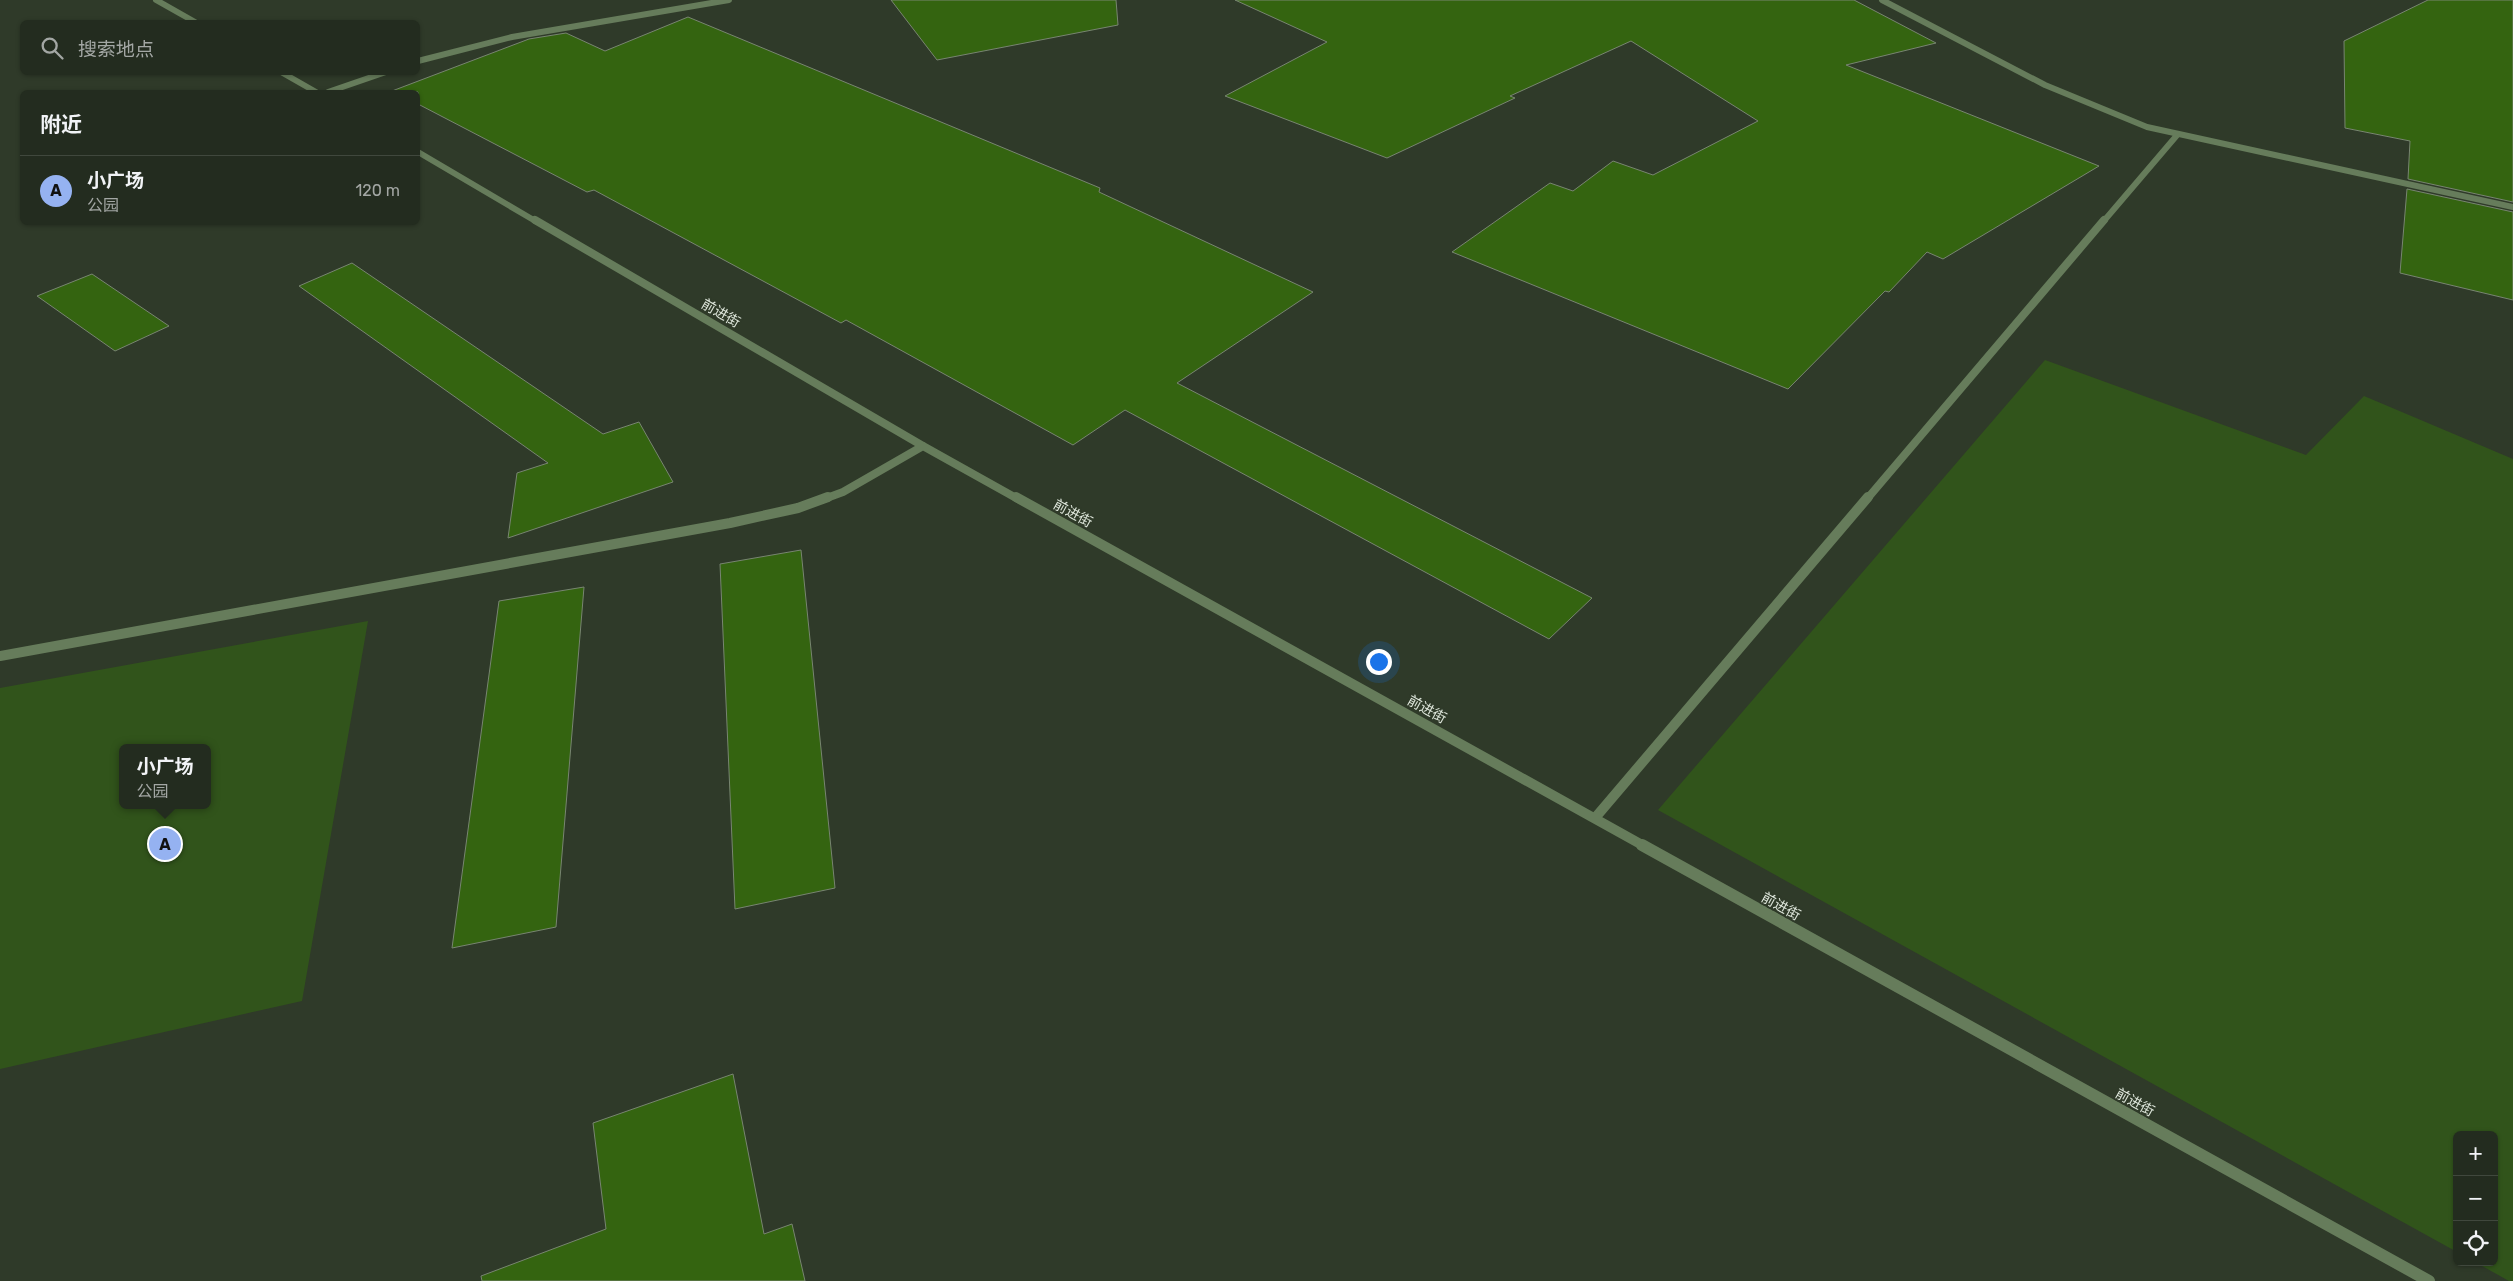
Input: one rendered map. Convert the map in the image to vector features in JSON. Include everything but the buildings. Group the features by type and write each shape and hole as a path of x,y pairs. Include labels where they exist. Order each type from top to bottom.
{"street":[{"path":"156,0 191,20"},
{"path":"420,60 512,37 729,0"},
{"path":"1882,0 2060,94 2100,111 2178,134 2513,206"},
{"path":"286,75 312,90"},
{"path":"334,90 377,75"},
{"path":"1595,818 2178,134"},
{"name":"前进街","path":"420,153 923,446 2429,1281"},
{"path":"0,656 759,517 798,508 843,492 923,446"}],"green space":[{"path":"2045,360 2306,455 2364,396 2513,459 2513,1281 2509,1281 2482,1266 2498,1266 2498,1131 2453,1131 2453,1250 1658,810"},
{"path":"368,621 302,1001 0,1069 0,688"}],"place":[{"name":"小广场","path":"165,844"}]}
